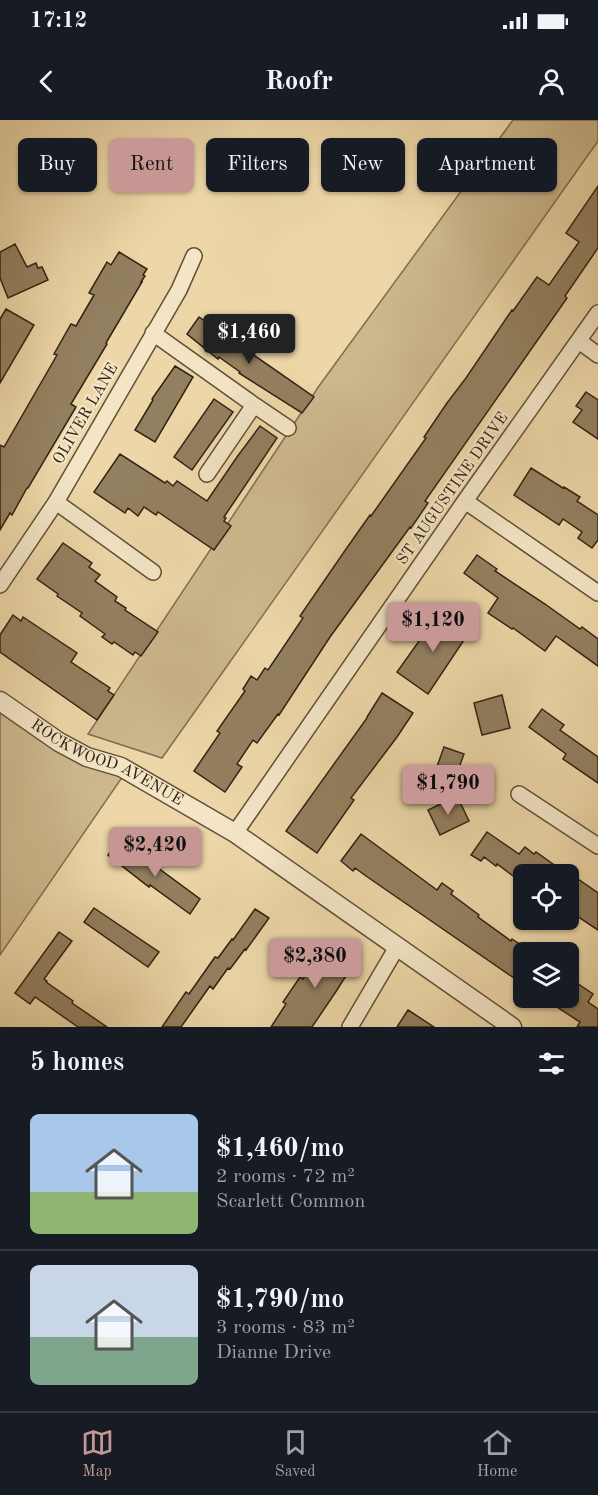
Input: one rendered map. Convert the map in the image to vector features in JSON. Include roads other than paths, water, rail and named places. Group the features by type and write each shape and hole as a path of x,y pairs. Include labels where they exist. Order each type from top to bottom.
{"street":[{"name":"OLIVER LANE","path":"0,585 56,502 179,290 194,256"},
{"name":"ST AUGUSTINE DRIVE","path":"235,834 598,313"},
{"path":"153,333 288,428"},
{"path":"579,342 598,355"},
{"path":"207,474 254,405"},
{"path":"465,501 598,593"},
{"path":"56,502 153,572"},
{"name":"ROCKWOOD AVENUE","path":"0,700 59,742 87,757 121,767 235,834 512,1027"},
{"path":"519,794 598,846"},
{"path":"350,1027 397,948"}]}
